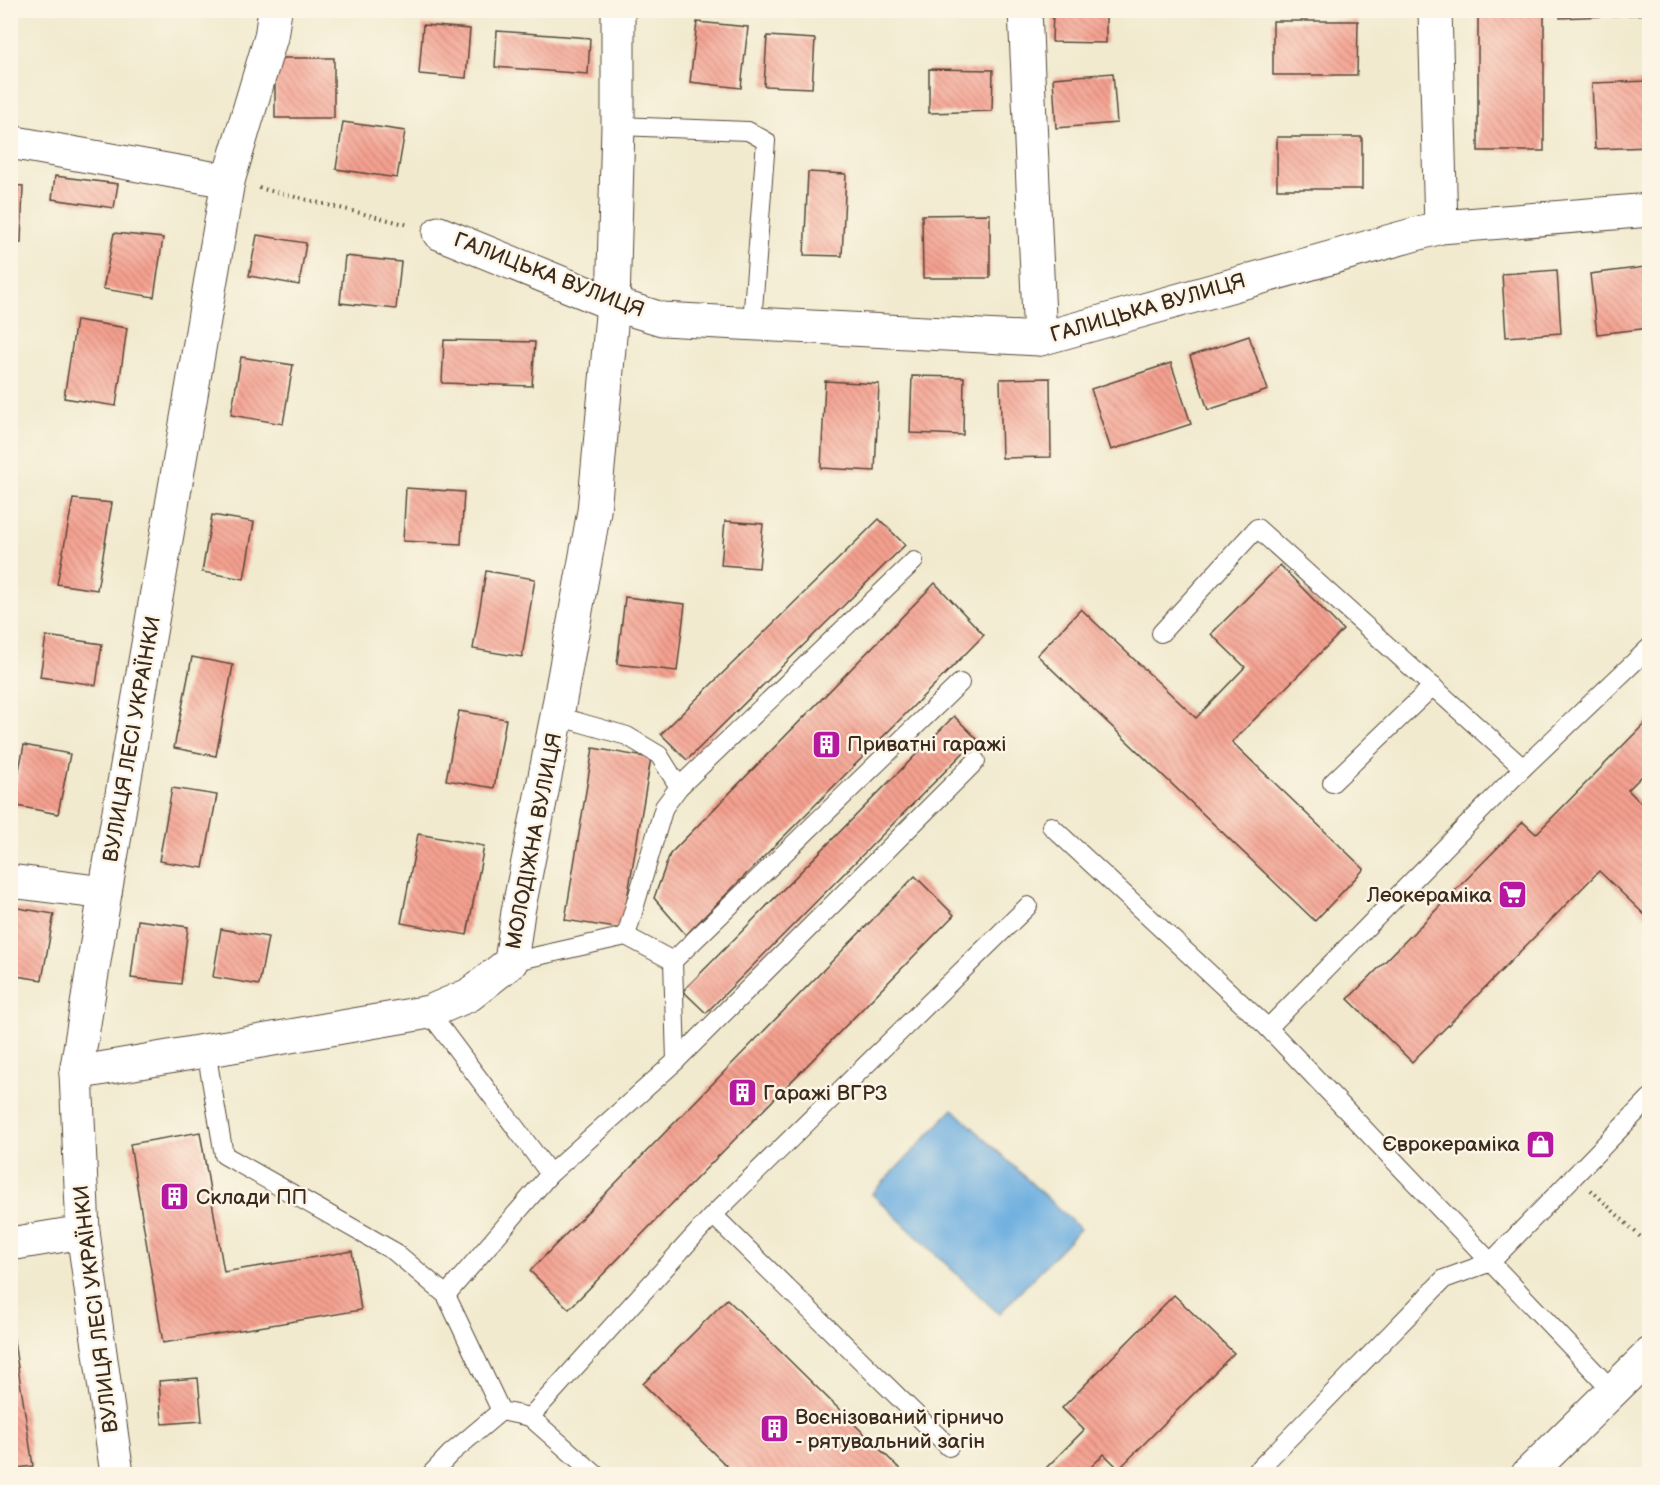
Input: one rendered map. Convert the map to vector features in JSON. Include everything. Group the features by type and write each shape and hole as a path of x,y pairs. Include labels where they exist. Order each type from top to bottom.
{"street":[{"name":"ВУЛИЦЯ ЛЕСІ УКРАЇНКИ","path":"117,1474 83,1232 76,1073 228,181 271,37 275,10"},
{"name":"МОЛОДІЖНА ВУЛИЦЯ","path":"76,1073 429,1012 469,995 511,962 518,912 557,716 594,511 613,304 618,126 618,10"},
{"path":"1025,10 1040,339"},
{"path":"1435,10 1441,227"},
{"path":"10,142 228,181"},
{"name":"ГАЛИЦЬКА ВУЛИЦЯ","path":"439,233 613,304 662,319 1040,339 1441,227 1650,210"},
{"path":"10,881 105,893"},
{"path":"10,1244 83,1232"},
{"path":"1528,1474 1650,1354"}],"lane":[{"path":"618,126 748,131 766,141 752,322"},
{"path":"1161,633 1257,528 1523,768"},
{"path":"626,936 664,807 679,787 914,561"},
{"path":"1268,1028 1523,768 1650,647"},
{"path":"676,1061 673,962 960,683"},
{"path":"1332,783 1433,686"},
{"path":"557,716 627,736 659,755 679,787"},
{"path":"446,1295 550,1174 676,1061 976,761"},
{"path":"1052,826 1268,1028 1613,1391"},
{"path":"530,1417 713,1215 1028,906"},
{"path":"511,962 626,936 673,962"},
{"path":"429,1012 550,1174"},
{"path":"206,1051 224,1155 394,1252 446,1295 501,1411"},
{"path":"1254,1474 1444,1279 1491,1262 1650,1098"},
{"path":"713,1215 949,1447"},
{"path":"501,1411 530,1417 595,1474"},
{"path":"431,1474 450,1454 501,1411"}],"path":[{"path":"228,181 439,233"},
{"path":"1575,1176 1650,1246"}],"water":[{"path":"953,1109 1080,1229 999,1314 872,1194"}],"building":[{"path":"1053,10 1106,10 1106,43 1052,42"},
{"path":"1478,10 1544,10 1544,151 1478,151"},
{"path":"1560,10 1650,10 1650,14 1560,18"},
{"path":"1273,21 1358,21 1357,75 1273,75"},
{"path":"697,22 748,27 741,88 690,82"},
{"path":"423,25 470,29 466,78 419,74"},
{"path":"497,31 590,38 588,74 495,67"},
{"path":"767,36 815,39 812,88 764,86"},
{"path":"275,58 334,58 334,118 275,118"},
{"path":"929,69 993,70 992,111 929,113"},
{"path":"1113,73 1117,123 1056,128 1053,78"},
{"path":"1650,81 1650,147 1595,149 1592,83"},
{"path":"343,122 405,131 397,178 336,169"},
{"path":"1277,137 1362,137 1362,189 1277,189"},
{"path":"808,172 846,174 842,256 804,255"},
{"path":"55,176 118,184 114,208 52,199"},
{"path":"10,185 23,186 21,243 10,243"},
{"path":"990,214 990,278 923,278 922,215"},
{"path":"114,233 163,238 154,297 103,289"},
{"path":"257,235 306,243 299,285 249,276"},
{"path":"345,256 401,262 396,309 340,303"},
{"path":"1645,267 1650,328 1597,334 1590,274"},
{"path":"1557,270 1561,333 1506,337 1502,274"},
{"path":"76,320 127,328 116,406 64,398"},
{"path":"1249,336 1268,390 1208,410 1190,356"},
{"path":"444,340 535,342 532,386 442,383"},
{"path":"241,357 293,365 283,424 231,415"},
{"path":"1171,363 1191,424 1111,450 1091,389"},
{"path":"912,376 964,377 963,435 910,433"},
{"path":"1050,378 1051,457 1002,458 1000,379"},
{"path":"825,381 879,384 875,471 821,468"},
{"path":"406,488 464,492 461,544 403,541"},
{"path":"73,499 112,503 97,590 57,584"},
{"path":"212,515 254,522 244,579 202,572"},
{"path":"879,519 905,545 687,760 661,734"},
{"path":"725,521 763,524 759,568 721,565"},
{"path":"1280,565 1343,630 1232,742 1364,869 1315,921 1037,655 1081,609 1196,718 1245,667 1211,634"},
{"path":"486,571 535,579 522,657 473,649"},
{"name":"Приватні гаражі","path":"935,583 984,635 686,935 654,898 670,854"},
{"path":"625,597 685,604 677,671 617,664"},
{"path":"46,636 102,644 96,685 40,677"},
{"path":"192,657 233,665 216,756 174,748"},
{"path":"459,711 506,719 494,788 446,780"},
{"name":"Приватні гаражі","path":"954,716 977,739 706,1013 683,991"},
{"name":"Леокераміка","path":"1650,718 1650,768 1628,790 1650,812 1650,920 1599,871 1412,1062 1348,999 1523,822 1536,834"},
{"path":"24,745 70,754 58,814 12,805"},
{"path":"593,748 651,758 622,929 565,920"},
{"path":"172,788 217,795 203,868 159,861"},
{"path":"418,834 484,846 467,935 401,923"},
{"name":"Гаражі ВГРЗ","path":"915,876 954,915 569,1309 530,1271"},
{"path":"12,907 54,914 42,980 10,975"},
{"path":"138,920 188,927 181,984 131,978"},
{"path":"221,929 268,937 259,985 213,977"},
{"name":"Склади ПП","path":"200,1132 224,1272 352,1251 361,1310 163,1343 130,1144"},
{"name":"Воєнізований гірничо - рятувальний загін","path":"1174,1295 1234,1353 1119,1469 1104,1454 1084,1474 1040,1474 1084,1430 1062,1408"},
{"name":"Воєнізований гірничо - рятувальний загін","path":"727,1299 905,1474 735,1474 643,1384"},
{"path":"12,1328 33,1466 10,1469 10,1329"},
{"path":"198,1378 202,1421 162,1424 159,1381"}],"place":[{"name":"Приватні гаражі","path":"826,744"},
{"name":"Леокераміка","path":"1513,895"},
{"name":"Гаражі ВГРЗ","path":"742,1093"},
{"name":"Єврокераміка","path":"1541,1144"},
{"name":"Склади ПП","path":"175,1197"},
{"name":"Воєнізований гірничо - рятувальний загін","path":"774,1429"}]}
